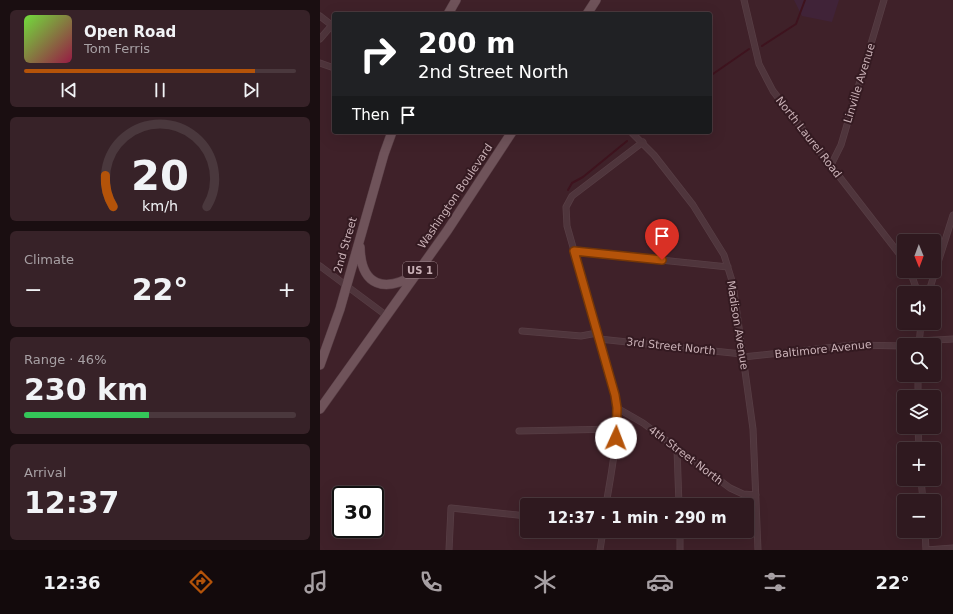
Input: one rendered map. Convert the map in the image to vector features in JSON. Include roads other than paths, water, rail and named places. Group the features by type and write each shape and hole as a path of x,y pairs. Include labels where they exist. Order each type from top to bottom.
{"main road":[{"path":"449,12 456,0"},
{"path":"588,12 596,0"},
{"name":"2nd Street","path":"320,365 346,286 391,134"},
{"name":"Washington Boulevard","path":"320,409 419,272 511,134"},
{"path":"360,238 362,266 368,276 374,280 380,283 394,284 402,282 419,272"}],"street":[{"name":"North Laurel Road","path":"744,0 759,64 781,103 897,251"},
{"name":"Linville Avenue","path":"831,165 841,145 884,0"},
{"path":"320,16 332,25"},
{"path":"320,39 332,27"},
{"path":"320,63 332,67"},
{"name":"Madison Avenue","path":"633,134 643,142 693,205 724,255 728,267 733,284 753,429 758,550"},
{"path":"607,498 617,429 617,408 574,251 568,226 566,207 572,196 643,142"},
{"path":"931,286 953,215"},
{"path":"574,251 728,267"},
{"path":"320,266 387,316"},
{"name":"3rd Street North","path":"522,331 598,336 743,356"},
{"path":"941,340 953,339"},
{"name":"Baltimore Avenue","path":"743,356 853,344 897,346"},
{"name":"4th Street North","path":"617,408 644,423 736,492 756,495"},
{"path":"519,431 617,429"},
{"path":"677,448 679,498"},
{"path":"449,550 451,508 520,515"},
{"path":"600,550 602,538"},
{"path":"680,538 680,550"},
{"path":"925,538 926,550 953,548"}],"waterway":[{"path":"762,46 796,24 805,0"},
{"path":"712,75 749,49"},
{"path":"568,190 572,183 583,177 627,141"}]}
